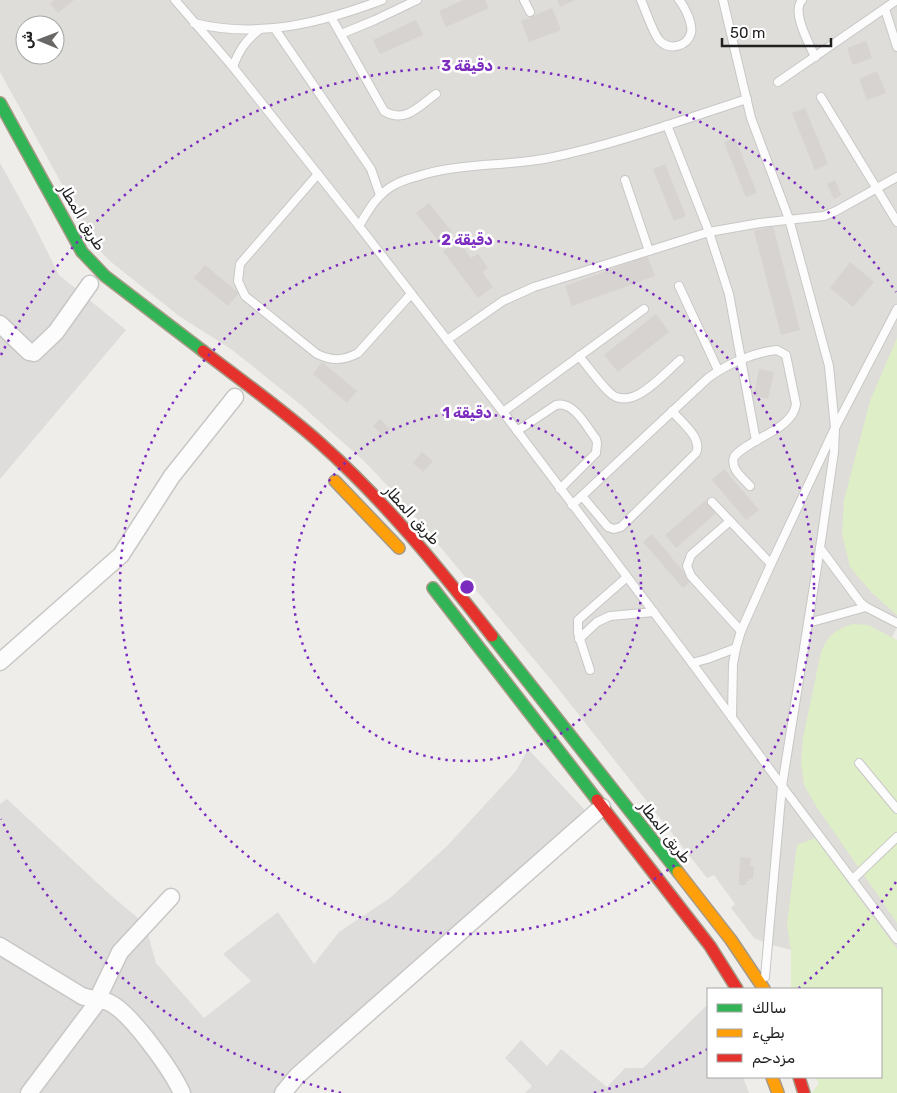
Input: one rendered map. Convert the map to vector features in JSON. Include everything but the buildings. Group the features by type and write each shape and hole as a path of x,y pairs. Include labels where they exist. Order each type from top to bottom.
{"main road":[{"name":"طريق المطار","path":"0,103 82,252 133,302 286,415 333,455 384,505 448,580 731,940 762,988"},
{"name":"طريق المطار","path":"329,475 407,556"},
{"path":"424,576 710,946 736,988"},
{"path":"772,1078 778,1093"},
{"path":"799,1078 804,1093"}],"street":[{"path":"0,324 31,353 34,353 56,332 88,283"},
{"path":"0,662 122,555 172,476 235,397"},
{"path":"290,1090 602,807"},
{"path":"29,1093 98,1000 120,952 171,897"},
{"path":"0,946 82,996 109,1002 135,1025 182,1093"}],"lane":[{"path":"176,0 233,67 318,174 517,431 897,939"},
{"path":"194,23 220,28 275,29 331,17 382,0"},
{"path":"341,34 417,0"},
{"path":"524,0 530,12"},
{"path":"641,0 658,39 664,44 672,46 686,41 692,27 683,4 679,0"},
{"path":"723,0 751,118 789,219 829,366 835,428 834,452 820,548 782,786 763,988"},
{"path":"802,0 799,3 798,16 815,57"},
{"path":"778,82 897,0"},
{"path":"885,9 897,47"},
{"path":"331,17 380,106 390,115 405,116 436,94"},
{"path":"233,67 238,52 247,39 260,29"},
{"path":"275,29 371,169 380,194"},
{"path":"821,97 897,222"},
{"path":"359,226 368,209 380,194 396,183 458,167 547,158 592,148 747,99"},
{"path":"667,125 709,232 729,294 756,441"},
{"path":"318,174 244,257 240,264 238,281 245,296 317,354 337,360 349,358 358,353 411,294"},
{"path":"447,340 518,294 709,232 736,226 824,216 897,177"},
{"path":"625,180 649,251"},
{"path":"678,286 718,370"},
{"path":"732,717 732,682 736,648 741,632 835,428 897,308"},
{"path":"502,412 644,309"},
{"path":"572,505 718,370 742,359 772,351 782,352 786,355 796,404 793,416 736,454 732,461 734,468 750,486"},
{"path":"579,356 610,393 621,399 640,395 680,360"},
{"path":"517,431 556,405 561,404 571,406 596,439 598,443 596,453 560,489"},
{"path":"582,496 608,527 614,529 621,527 698,449 696,439 672,411"},
{"path":"712,502 771,564"},
{"path":"730,521 691,555 687,566 691,576 741,632"},
{"path":"820,548 854,596 866,607 897,623"},
{"path":"590,670 579,639 578,620 627,577"},
{"path":"595,605 603,619"},
{"path":"808,623 866,607"},
{"path":"579,639 603,619 619,615 654,612"},
{"path":"692,663 736,648"},
{"path":"859,763 897,809"},
{"path":"853,879 897,838"}],"shaded area":[{"path":"0,0 897,0 897,628 892,637 897,640 897,1093 812,1093 819,1084 816,1078 882,1078 882,988 791,988 791,950 754,938 731,908 735,904 714,875 707,878 557,687 401,500 365,462 301,405 231,349 179,316 111,262 100,251 0,72"},
{"path":"0,163 59,275 126,330 0,479"},
{"path":"528,749 595,821 292,1093 0,1093 0,804 7,799 106,891 145,924 156,963 204,1018 251,981 223,954 278,912 314,964 339,932 390,898 447,846 516,771"},
{"path":"707,1005 707,1078 743,1078 749,1093 525,1093 532,1086 505,1058 521,1040 547,1066 561,1049 607,1087 625,1068 643,1068"}],"green space":[{"path":"897,338 897,615 872,593 850,567 842,534 844,500 870,401"},
{"path":"852,624 868,625 897,640 897,923 816,806 804,785 801,762 803,738 821,652 833,634"},
{"path":"815,838 897,949 897,1093 812,1093 819,1084 816,1078 882,1078 882,988 791,988 791,950 787,924 797,845"}],"traffic: fast":[{"path":"0,103 82,252 105,276 203,351"},
{"path":"433,588 597,800"},
{"path":"492,636 678,872"}],"traffic: slow":[{"path":"335,481 399,548"},
{"path":"678,872 731,940 763,988"},
{"path":"772,1078 778,1093"}],"traffic: jam":[{"path":"203,351 292,419 344,465 410,536 492,636"},
{"path":"597,800 710,946 736,988"},
{"path":"799,1078 804,1093"}]}
